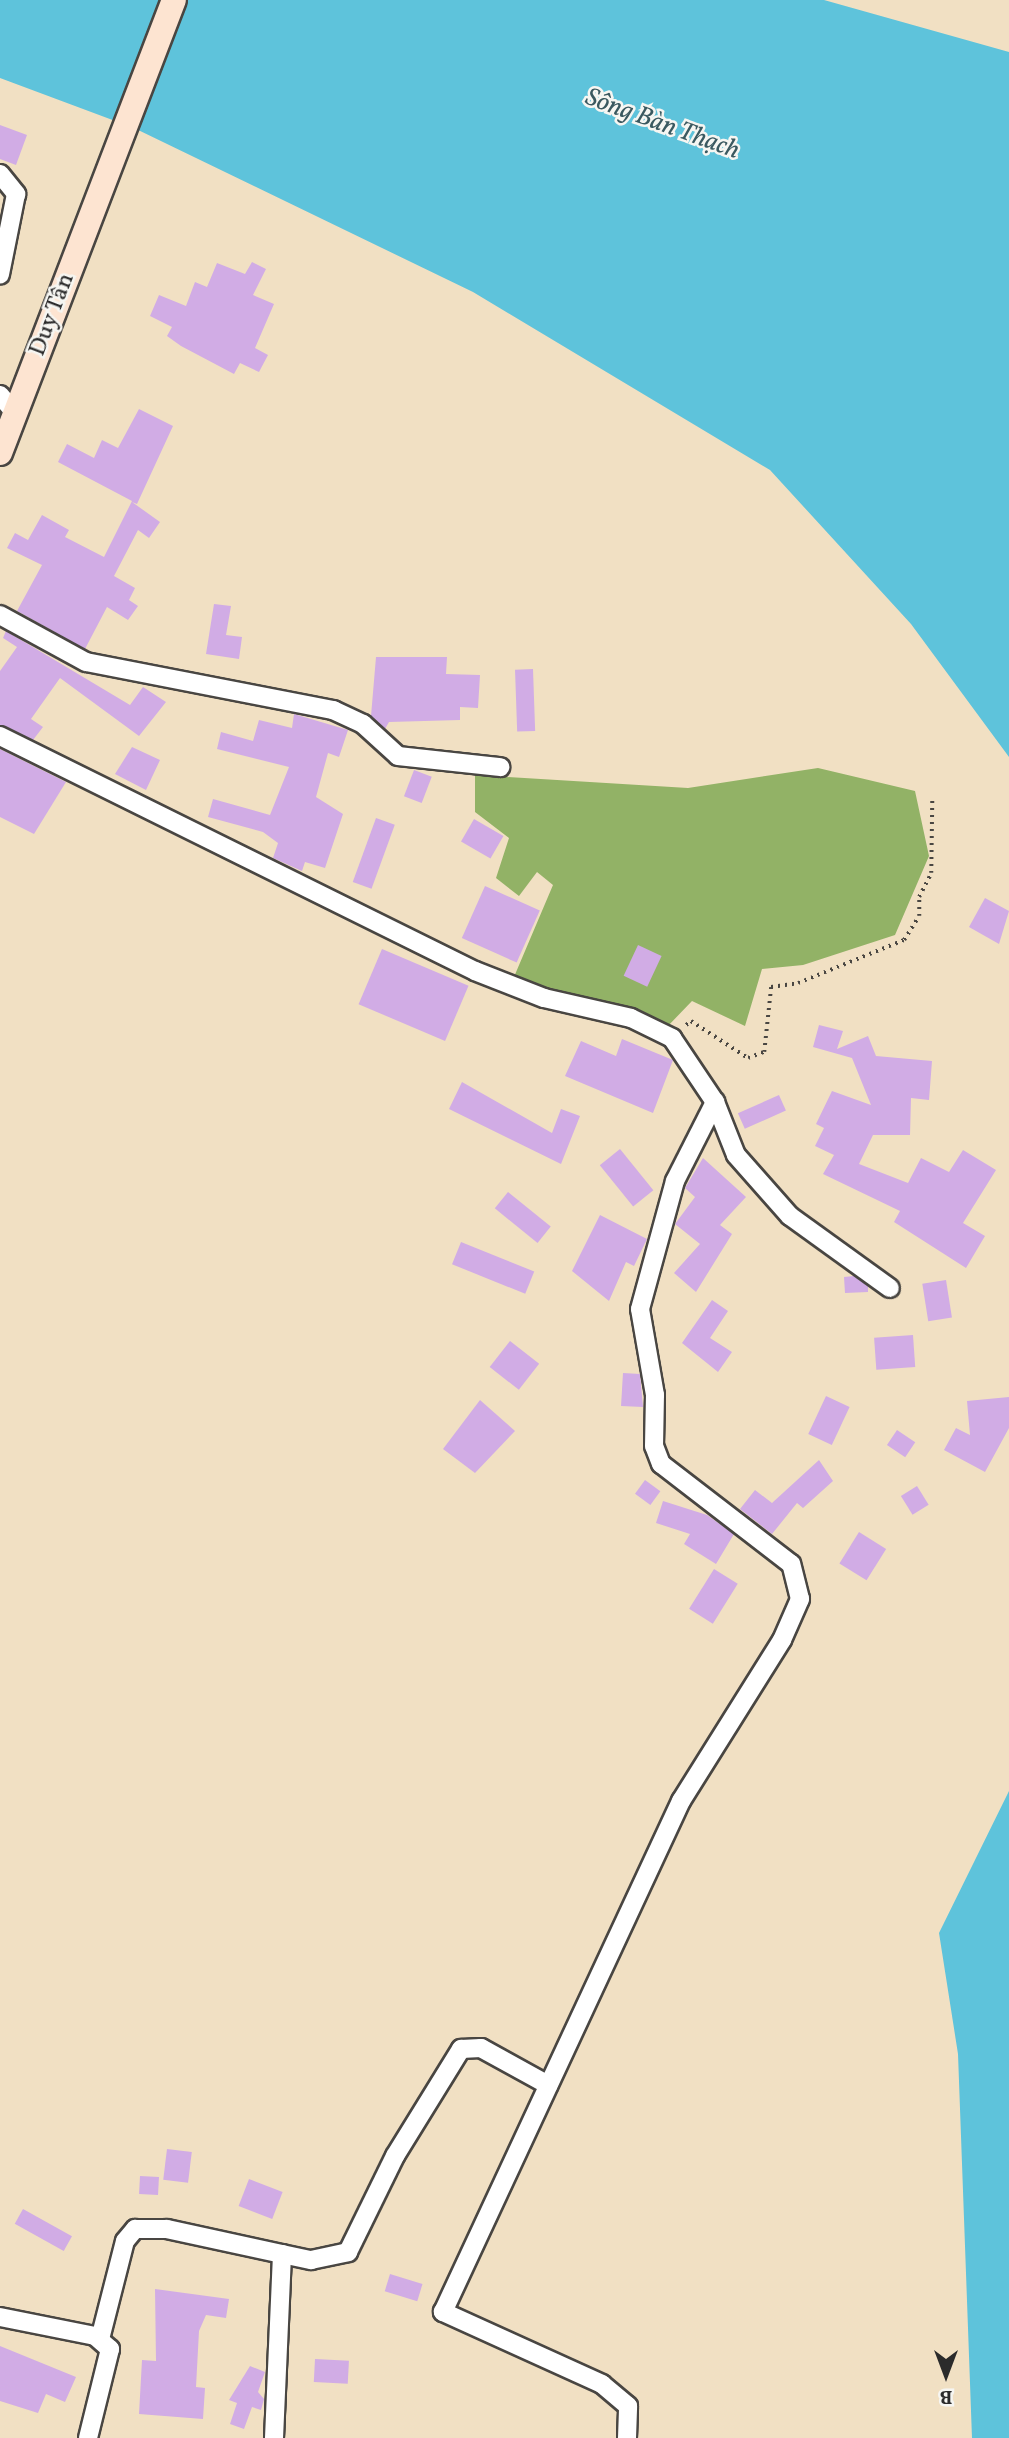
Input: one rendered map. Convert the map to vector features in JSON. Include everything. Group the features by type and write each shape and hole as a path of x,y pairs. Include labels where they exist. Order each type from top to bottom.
{"street":[{"name":"Duy Tân","path":"0,453 8,404 106,177 173,0"},
{"path":"0,174 16,194 0,274"},
{"path":"0,615 86,662 334,710 363,724 398,756 500,767"},
{"path":"0,736 475,971 544,998 631,1018 672,1038 715,1102 736,1155 790,1216 890,1288"},
{"path":"627,2438 628,2406 602,2384 443,2312 681,1801 782,1640 800,1600 791,1564 661,1464 654,1446 655,1395 639,1309 675,1181 715,1102"},
{"path":"88,2438 111,2357 100,2339 125,2241 135,2229 167,2228 311,2260 348,2252 395,2156 461,2049 481,2048 548,2085"},
{"path":"274,2438 282,2254"},
{"path":"0,2317 100,2339"}],"path":[{"path":"672,1038 691,1021 748,1058 764,1052 771,987 798,983 904,940 919,916 919,897 931,873 932,799"}],"green space":[{"path":"818,768 915,791 929,856 895,935 803,965 762,969 745,1026 692,1001 666,1028 511,984 553,885 537,872 519,896 496,878 509,838 475,812 475,775 688,788"}],"water":[{"name":"Sông Bàn Thạch","path":"0,0 824,0 1009,52 1009,757 911,624 770,470 473,292 134,128 0,78"},
{"path":"1009,1791 1009,2438 972,2438 958,2054 939,1933"}],"building":[{"path":"0,125 27,135 16,165 0,159"},
{"path":"252,262 266,269 253,295 274,304 255,348 268,355 259,372 240,363 234,374 181,346 167,336 172,327 150,316 159,295 186,306 195,282 207,287 217,263 245,274"},
{"path":"139,409 173,426 137,504 132,502 160,522 149,538 138,530 114,576 135,588 129,600 138,606 128,620 107,607 85,649 17,611 42,565 7,548 15,533 28,540 42,515 69,530 65,537 104,557 132,501 58,462 67,444 94,458 102,440 118,448"},
{"path":"214,604 231,606 226,635 242,637 239,659 206,654"},
{"path":"6,631 130,705 143,687 166,702 139,736 60,678 31,719 43,727 33,740 0,725 0,671 17,647 3,638"},
{"path":"376,657 447,657 446,674 480,675 478,708 460,707 460,720 389,722 385,729 371,716"},
{"path":"533,669 535,731 517,732 515,670"},
{"path":"294,714 348,730 339,757 328,753 316,797 343,814 325,868 305,862 302,871 273,858 278,843 263,832 208,817 213,799 270,815 289,767 217,749 221,732 253,741 259,720 292,728"},
{"path":"132,747 160,760 146,790 115,774"},
{"path":"0,749 66,782 34,834 0,817"},
{"path":"414,770 432,777 422,803 404,796"},
{"path":"376,818 395,825 372,889 353,882"},
{"path":"474,819 503,836 490,859 461,842"},
{"path":"485,886 540,910 517,962 462,938"},
{"path":"985,898 1009,911 999,944 969,927"},
{"path":"638,945 662,956 647,987 624,976"},
{"path":"382,949 469,986 445,1041 359,1004"},
{"path":"819,1025 843,1031 837,1049 868,1036 876,1056 932,1061 929,1100 911,1098 910,1135 873,1135 859,1164 908,1183 921,1158 949,1172 963,1150 996,1170 963,1223 985,1236 966,1268 894,1222 900,1211 823,1174 834,1155 815,1146 824,1128 816,1124 832,1091 871,1105 852,1058 813,1047"},
{"path":"622,1039 673,1060 653,1113 565,1076 581,1041 616,1056"},
{"path":"462,1082 552,1133 561,1109 580,1116 561,1164 449,1109"},
{"path":"779,1095 786,1111 745,1129 738,1113"},
{"path":"620,1149 653,1190 633,1207 600,1165"},
{"path":"703,1158 746,1197 720,1225 732,1234 696,1292 674,1273 700,1244 675,1224 695,1197 685,1188"},
{"path":"508,1192 551,1227 538,1243 495,1208"},
{"path":"600,1215 647,1239 634,1266 626,1262 609,1301 572,1271"},
{"path":"461,1242 534,1272 525,1294 452,1264"},
{"path":"854,1276 868,1286 868,1292 845,1293 844,1277"},
{"path":"946,1280 952,1318 928,1321 922,1284"},
{"path":"712,1300 728,1311 710,1338 732,1352 718,1372 682,1343"},
{"path":"913,1335 915,1367 876,1370 874,1338"},
{"path":"510,1341 539,1364 519,1390 490,1367"},
{"path":"623,1373 640,1374 643,1407 621,1406"},
{"path":"826,1396 850,1407 832,1445 808,1434"},
{"path":"1009,1397 1009,1428 985,1472 944,1450 956,1428 970,1435 967,1401"},
{"path":"480,1400 515,1431 475,1473 443,1449"},
{"path":"897,1430 915,1442 905,1457 887,1445"},
{"path":"819,1460 833,1481 803,1508 797,1503 772,1534 740,1509 755,1490 772,1503"},
{"path":"645,1480 660,1491 650,1505 635,1494"},
{"path":"917,1486 929,1505 913,1515 901,1496"},
{"path":"663,1501 707,1515 734,1534 716,1564 684,1544 690,1534 656,1523"},
{"path":"859,1532 886,1549 867,1580 839,1563"},
{"path":"714,1569 738,1584 713,1624 689,1609"},
{"path":"167,2149 192,2152 188,2183 163,2180"},
{"path":"140,2176 159,2177 158,2195 139,2194"},
{"path":"249,2179 283,2192 272,2219 239,2206"},
{"path":"23,2209 72,2236 64,2251 15,2224"},
{"path":"390,2274 423,2284 417,2301 385,2291"},
{"path":"155,2289 229,2299 226,2318 206,2315 199,2331 196,2387 205,2388 203,2419 139,2414 142,2360 156,2361"},
{"path":"0,2346 76,2377 65,2402 46,2394 38,2413 0,2401"},
{"path":"315,2359 349,2361 348,2384 314,2382"},
{"path":"250,2366 265,2372 258,2392 264,2399 261,2410 252,2407 244,2429 230,2424 237,2403 229,2400"}]}
